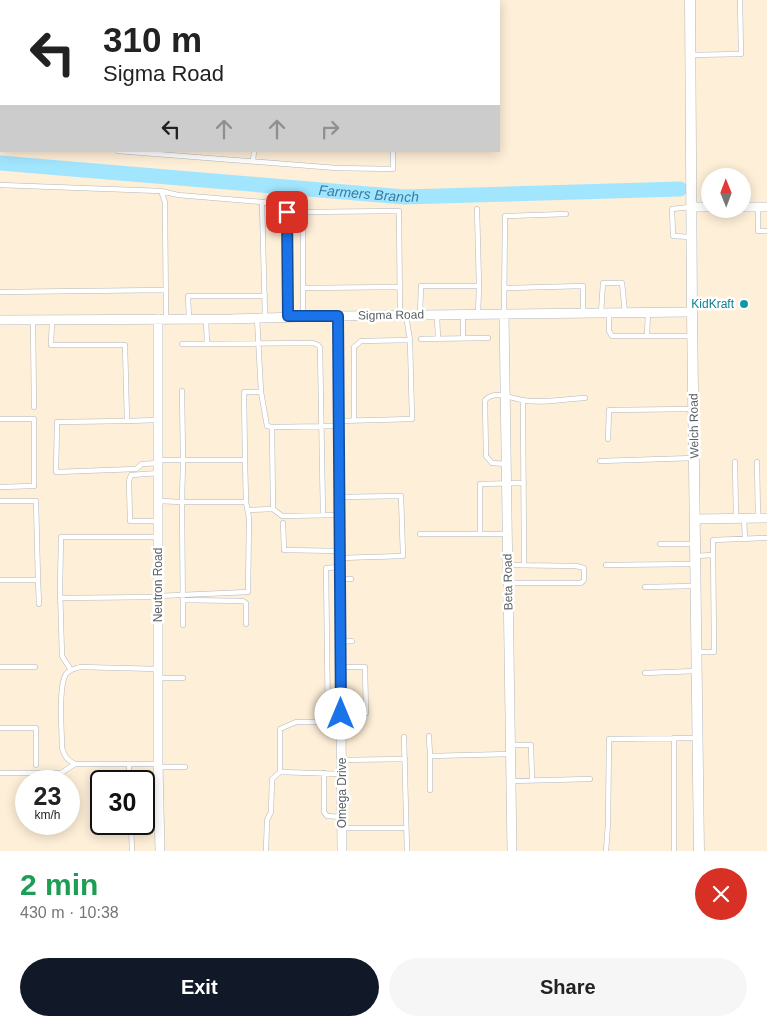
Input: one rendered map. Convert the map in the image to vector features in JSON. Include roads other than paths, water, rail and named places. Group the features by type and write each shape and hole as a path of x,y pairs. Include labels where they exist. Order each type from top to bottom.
{"street":[{"name":"Welch Road","path":"690,0 698,851"},
{"path":"692,207 701,207"},
{"name":"Sigma Road","path":"0,320 692,312"},
{"name":"Beta Road","path":"504,314 512,851"},
{"name":"Omega Drive","path":"338,316 342,851"},
{"name":"Neutron Road","path":"160,851 158,766 159,461 157,420 162,319"},
{"path":"695,519 763,518"}],"lane":[{"path":"691,55 741,54 740,0"},
{"path":"132,152 336,168 393,169 393,152"},
{"path":"253,161 254,152"},
{"path":"0,185 161,191 178,195 277,204 287,212 288,316"},
{"path":"161,191 165,202 165,290 162,319"},
{"path":"262,202 265,296 258,343 261,392 267,426 272,428 322,426 354,421 412,418 410,340 403,315 399,287 399,210 303,212 303,316"},
{"path":"692,207 672,209 673,236 692,238"},
{"path":"762,207 758,231 767,231"},
{"path":"477,209 478,314"},
{"path":"504,314 505,216 566,214"},
{"path":"625,313 622,283 603,283 605,313 612,336 692,336"},
{"path":"420,315 421,286 479,286"},
{"path":"505,288 583,286 583,313"},
{"path":"303,288 399,287"},
{"path":"0,292 165,290"},
{"path":"189,319 188,296 265,296"},
{"path":"647,336 648,312"},
{"path":"437,314 438,339"},
{"path":"463,314 463,338"},
{"path":"206,319 207,344"},
{"path":"33,320 34,407"},
{"path":"52,320 51,346 126,345 127,421"},
{"path":"422,339 488,338"},
{"path":"354,421 354,347 361,341 410,340"},
{"path":"182,344 313,343 319,346 323,515"},
{"path":"182,391 183,625"},
{"path":"183,598 248,592 249,518 246,502 244,392 261,392"},
{"path":"506,464 492,463 488,461 485,454 485,400 492,395 506,396 523,401 585,398"},
{"path":"523,401 524,565"},
{"path":"608,439 609,410 694,409"},
{"path":"0,419 34,419 34,486 0,487"},
{"path":"157,420 57,422 56,472 136,468 142,464 159,461 245,460"},
{"path":"272,428 273,510"},
{"path":"600,461 694,458"},
{"path":"735,462 740,518 745,538"},
{"path":"757,462 763,518"},
{"path":"158,473 130,475 129,481 130,521 158,521"},
{"path":"480,534 480,484 524,483"},
{"path":"283,523 284,550 403,556 401,496 339,497"},
{"path":"0,502 36,501 39,604"},
{"path":"158,501 246,502"},
{"path":"248,510 273,510 282,516 339,514"},
{"path":"420,534 507,534"},
{"path":"71,670 62,656 60,598 62,538 158,537"},
{"path":"696,652 714,652 713,540 767,538"},
{"path":"660,544 695,544"},
{"path":"606,564 695,560 713,555"},
{"path":"508,565 576,566 584,568 584,580 580,583 508,583"},
{"path":"328,722 326,568 340,568"},
{"path":"340,579 351,579"},
{"path":"0,580 38,580"},
{"path":"645,587 695,586"},
{"path":"60,598 158,596 243,601 246,603 246,624"},
{"path":"340,642 352,641"},
{"path":"0,667 35,667"},
{"path":"184,678 158,673 80,667 71,670 63,681 62,748 64,757 75,764 185,767"},
{"path":"280,772 280,729 296,722 328,722 341,716 366,713 365,667 341,667"},
{"path":"645,673 696,671"},
{"path":"327,712 341,716"},
{"path":"0,728 36,728 36,765"},
{"path":"404,736 407,851"},
{"path":"429,736 430,790"},
{"path":"674,738 674,851"},
{"path":"606,851 609,739 696,738"},
{"path":"430,756 510,750 531,745 532,780"},
{"path":"342,760 405,759"},
{"path":"0,773 61,773 75,764"},
{"path":"129,764 129,770"},
{"path":"266,851 267,820 271,812 272,779 280,772 342,774"},
{"path":"324,773 324,812 327,816 342,817"},
{"path":"511,781 590,779"},
{"path":"342,828 406,828"},
{"path":"131,835 132,851"}],"water":[{"path":"0,161 48,166 0,166"}],"waterway":[{"name":"Farmers Branch","path":"0,163 404,197 680,189"}],"place":[{"name":"KidKraft","path":"744,304"}]}
